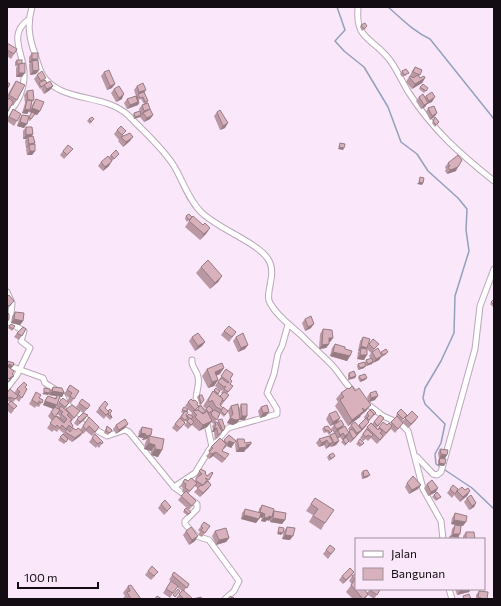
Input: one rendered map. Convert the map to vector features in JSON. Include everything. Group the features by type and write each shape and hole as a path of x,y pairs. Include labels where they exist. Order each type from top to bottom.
{"street":[{"path":"32,7 28,20 32,45 42,73 51,84 68,94 78,95 115,105 126,113 164,152 201,212 265,255 270,262 272,274 269,302 288,325 325,358 347,386 372,410 398,422 407,428 416,457 423,489 441,520 443,538"},
{"path":"358,7 358,24 360,31 389,58 408,93 431,125 448,143 494,181"},
{"path":"7,115 16,104 23,88 24,71 17,44 17,35 20,28 28,20"},
{"path":"416,457 433,474 437,475 442,472 475,348 480,306 494,270"},
{"path":"7,292 12,303 10,323 24,331 21,342 30,348 20,370 7,388"},
{"path":"174,487 195,473 212,447 228,428 277,414 276,409 267,393 288,325"},
{"path":"192,360 191,365 198,378 196,400 206,417 212,447"},
{"path":"7,365 39,376 45,383 56,388 62,394 66,404 84,417 98,432 107,436 125,430 129,432 174,487 198,505 196,510 185,521 185,524 196,536 209,540 239,579 238,586 225,599"}],"building":[{"path":"365,23 367,26 364,29 361,25"},
{"path":"7,43 17,49 14,54 7,50"},
{"path":"32,53 38,53 38,59 32,59"},
{"path":"17,60 22,60 22,64 17,64"},
{"path":"38,60 39,70 33,71 32,61"},
{"path":"25,63 25,73 19,73 19,64"},
{"path":"415,67 422,70 420,75 413,72"},
{"path":"406,69 409,73 404,75 402,71"},
{"path":"109,70 115,84 110,86 104,72"},
{"path":"42,71 46,78 41,81 37,75"},
{"path":"418,75 420,78 424,76 425,78 415,84 409,77 411,76 413,78"},
{"path":"45,80 47,83 41,87 39,83"},
{"path":"16,81 25,85 17,100 9,95"},
{"path":"50,81 53,86 47,89 44,85"},
{"path":"7,82 10,84 7,89"},
{"path":"143,83 146,90 139,92 137,86"},
{"path":"423,84 428,88 426,91 420,87"},
{"path":"119,86 124,94 119,98 114,89"},
{"path":"33,90 34,100 28,100 27,91"},
{"path":"144,92 148,101 145,102 143,97 140,98 138,94"},
{"path":"432,92 435,97 429,101 426,96"},
{"path":"423,94 428,103 424,105 419,97"},
{"path":"136,96 138,102 130,105 127,99"},
{"path":"9,98 13,102 7,113 7,101"},
{"path":"36,99 44,102 40,111 32,108"},
{"path":"27,100 32,101 30,110 25,109"},
{"path":"148,103 150,109 144,111 142,105"},
{"path":"434,106 437,113 432,116 428,108"},
{"path":"13,109 21,114 17,121 9,117"},
{"path":"150,109 153,115 147,118 143,113"},
{"path":"220,110 228,123 223,126 217,112"},
{"path":"140,111 141,115 135,117 134,113"},
{"path":"32,112 35,114 31,119 29,117"},
{"path":"22,115 29,116 27,124 20,122"},
{"path":"92,117 94,119 91,122 89,119"},
{"path":"435,117 439,122 436,125 433,121"},
{"path":"121,126 126,131 122,135 117,130"},
{"path":"26,127 32,127 33,134 26,135"},
{"path":"130,133 133,137 126,142 121,137"},
{"path":"33,136 35,143 29,144 28,137"},
{"path":"340,143 345,144 344,148 339,147"},
{"path":"35,144 35,151 30,151 29,145"},
{"path":"68,145 73,149 67,155 63,151"},
{"path":"116,150 119,154 114,159 111,155"},
{"path":"458,155 462,160 458,167 450,170 448,163"},
{"path":"108,156 112,161 105,167 101,162"},
{"path":"420,177 424,178 423,183 419,182"},
{"path":"189,214 192,217 189,220 186,216"},
{"path":"193,216 203,225 205,223 210,228 204,234 189,221"},
{"path":"208,260 222,276 215,283 201,267"},
{"path":"9,295 14,301 9,306 7,304 7,297"},
{"path":"7,312 9,314 9,319 7,322"},
{"path":"15,312 24,313 23,321 14,319"},
{"path":"311,316 314,324 308,327 305,319"},
{"path":"11,324 15,326 13,329 9,326"},
{"path":"229,326 236,332 232,337 224,331"},
{"path":"23,327 26,329 22,336 17,333"},
{"path":"323,329 332,330 333,338 329,338 329,344 322,345"},
{"path":"198,333 205,342 198,346 192,337"},
{"path":"243,333 248,345 241,348 236,337"},
{"path":"363,337 370,339 367,348 361,346"},
{"path":"373,339 379,344 374,349 369,344"},
{"path":"335,344 352,351 350,356 333,352"},
{"path":"361,348 367,349 367,355 360,355"},
{"path":"378,348 382,356 376,359 372,352"},
{"path":"386,349 388,352 383,355 381,352"},
{"path":"372,358 373,362 368,364 366,360"},
{"path":"7,361 14,363 13,366 9,364 8,367"},
{"path":"364,362 366,366 360,368 358,364"},
{"path":"222,363 224,368 215,372 218,380 212,382 207,369"},
{"path":"7,366 14,371 12,374 14,376 9,379 7,377"},
{"path":"226,369 233,374 230,379 232,381 230,384 233,386 228,392 224,389 226,386 224,387 218,382 221,378 228,383 229,382 221,376"},
{"path":"354,371 356,376 350,378 349,373"},
{"path":"365,374 367,378 361,380 359,376"},
{"path":"24,382 27,385 25,387 27,389 22,398 18,394 20,392 17,389"},
{"path":"70,385 79,391 74,399 70,396 72,393 67,390"},
{"path":"352,386 355,391 359,388 371,405 365,410 362,408 364,411 352,420 340,400 344,397 341,393"},
{"path":"53,387 62,388 64,393 52,391"},
{"path":"44,388 50,389 50,393 44,392"},
{"path":"216,388 220,391 218,394 214,390"},
{"path":"10,389 18,396 15,399 10,397 10,399 7,396"},
{"path":"213,391 223,399 220,405 223,408 222,410 216,407 212,400 210,402 208,400"},
{"path":"376,391 378,396 371,398 370,393"},
{"path":"36,392 41,395 39,398 43,400 42,403 39,401 38,404 32,400"},
{"path":"224,392 229,395 224,401 220,396"},
{"path":"57,395 60,396 57,405 45,401 48,396 56,399"},
{"path":"199,395 202,395 204,400 201,404"},
{"path":"63,398 69,403 65,407 59,402"},
{"path":"82,399 90,405 87,409 79,403"},
{"path":"191,399 198,403 197,405 199,406 195,410 188,402"},
{"path":"11,401 17,406 14,409 8,404"},
{"path":"105,401 108,404 105,408 109,412 106,415 99,408"},
{"path":"238,404 240,419 236,420 230,418 233,414 231,406"},
{"path":"241,404 247,404 247,416 242,416"},
{"path":"72,405 80,411 74,418 66,409"},
{"path":"200,405 206,412 202,413 198,410"},
{"path":"267,405 269,412 263,413 261,407"},
{"path":"61,406 69,413 67,415 72,420 70,421 73,426 72,428 69,425 66,429 62,425 60,428 57,425 55,427 50,423 56,416 64,423 67,419 61,414 63,412 59,409"},
{"path":"209,406 213,410 209,413 206,409"},
{"path":"55,407 60,410 55,417 51,412"},
{"path":"184,407 188,409 187,411 182,410"},
{"path":"223,407 228,411 225,415 221,411"},
{"path":"110,409 112,411 110,413 112,418 108,414"},
{"path":"372,409 376,413 374,415 370,410"},
{"path":"401,409 407,415 403,419 397,413"},
{"path":"198,410 203,414 207,411 212,421 203,425 195,417 197,415 193,411"},
{"path":"214,410 220,413 217,420 211,413"},
{"path":"370,410 374,414 369,420 367,418 369,416 367,413"},
{"path":"185,411 188,412 186,416 188,418 185,420 181,417"},
{"path":"336,411 340,418 333,422 329,414"},
{"path":"412,411 418,417 411,424 405,418"},
{"path":"83,413 88,415 80,422 77,419"},
{"path":"189,414 193,417 191,419 187,416"},
{"path":"380,415 384,418 378,426 374,422"},
{"path":"57,416 65,422 64,423"},
{"path":"397,416 403,423 398,429 391,422"},
{"path":"89,417 99,427 95,432 89,426 86,430 83,426"},
{"path":"180,418 185,423 180,428 175,424"},
{"path":"190,418 194,422 191,425 187,421"},
{"path":"366,418 369,422 362,429 359,425"},
{"path":"125,419 128,424 119,430 116,425"},
{"path":"222,419 225,428 223,431 218,420"},
{"path":"341,420 344,425 337,429 334,425"},
{"path":"215,422 217,422 222,432 218,435 217,428 214,428 216,425"},
{"path":"355,422 362,430 357,433 351,425"},
{"path":"383,422 387,425 389,423 392,426 386,433 379,427"},
{"path":"371,423 378,430 379,428 382,431 380,433 383,436 380,440 367,427"},
{"path":"107,426 112,430 110,433 106,431"},
{"path":"328,426 332,431 330,433 328,430 326,431 324,427"},
{"path":"345,426 349,433 345,436 343,433 340,435 338,430"},
{"path":"142,427 152,429 151,435 145,436 146,434 141,433"},
{"path":"73,428 76,430 78,428 83,432 75,438 65,432 67,429 70,432"},
{"path":"352,429 357,435 353,439 349,431"},
{"path":"367,429 373,435 371,437 368,435 366,437 363,434"},
{"path":"335,433 339,441 334,443 330,435"},
{"path":"63,434 68,439 66,442 60,437"},
{"path":"95,434 103,442 102,444 100,442 98,444 92,438"},
{"path":"229,435 236,441 234,443 229,441 227,444 224,440"},
{"path":"149,436 164,439 162,450 155,449 155,445 149,443"},
{"path":"329,436 333,442 329,444 327,440 322,443 319,439"},
{"path":"346,437 349,441 346,444 343,440"},
{"path":"220,438 226,444 222,451 229,454 225,459 216,452 212,454 209,452 213,448 211,447"},
{"path":"237,439 244,439 245,443 251,442 251,444 246,445 247,447 239,448"},
{"path":"360,439 364,443 362,445 358,442"},
{"path":"440,449 448,450 447,455 441,454"},
{"path":"333,453 335,456 331,459 329,455"},
{"path":"440,458 446,459 445,464 439,463"},
{"path":"201,469 206,472 205,473 207,476 212,472 213,473 209,480 205,478 207,480 203,485 196,481 196,478 202,474 199,471"},
{"path":"367,470 370,475 364,477 363,471"},
{"path":"413,476 421,485 412,490 407,483"},
{"path":"191,478 197,483 190,491 185,488 186,484 183,482 185,479 188,481"},
{"path":"432,480 438,488 431,492 427,484"},
{"path":"208,481 211,485 203,493 197,488 201,485 202,486"},
{"path":"453,485 458,489 455,494 450,489"},
{"path":"462,487 465,490 468,488 470,491 463,497 457,491"},
{"path":"186,491 196,501 192,506 181,496"},
{"path":"437,492 441,497 437,499 434,495"},
{"path":"471,495 476,503 472,506 467,498"},
{"path":"315,498 334,510 325,523 313,516 318,509 311,504"},
{"path":"165,500 171,507 167,511 161,504"},
{"path":"262,505 274,509 272,517 264,517 265,514 260,512"},
{"path":"186,508 191,512 189,514 184,510"},
{"path":"245,509 261,513 259,519 244,515"},
{"path":"274,511 286,513 285,520 273,518"},
{"path":"455,513 467,516 466,522 454,520"},
{"path":"204,522 210,526 205,533 201,530 203,528 201,526"},
{"path":"455,525 461,526 460,534 453,534"},
{"path":"191,527 198,536 192,540 186,531"},
{"path":"279,527 284,528 283,533 278,532"},
{"path":"287,527 295,528 293,536 285,535"},
{"path":"226,528 229,538 219,540 215,531"},
{"path":"466,532 474,532 475,538 466,538"},
{"path":"450,536 459,537 458,538 450,538"},
{"path":"330,545 335,549 331,554 326,550"},
{"path":"152,566 158,572 154,576 148,571"},
{"path":"350,568 354,572 346,580 342,576"},
{"path":"174,572 189,584 187,588 172,575"},
{"path":"355,579 355,590 351,585"},
{"path":"171,581 178,586 173,593 166,589"},
{"path":"131,585 141,599 131,599 127,592 130,591 128,586"},
{"path":"178,589 180,591 175,597 173,595"},
{"path":"183,590 192,598 191,599 184,599 179,594"},
{"path":"355,590 365,590 368,594 363,599"},
{"path":"370,590 380,590 377,595"},
{"path":"479,591 488,592 487,599 478,597"},
{"path":"469,594 471,599 464,599 463,596"},
{"path":"157,596 162,599 155,599"}],"waterway":[{"path":"337,7 345,30 335,41 344,51 364,67 388,107 401,142 417,154 428,171 458,198 467,209 466,230 469,251 455,296 454,333 441,361 425,388 423,398 425,404 445,424 441,443 435,454 436,464 472,488 494,509"},
{"path":"388,7 413,29 430,39 494,119"}]}
